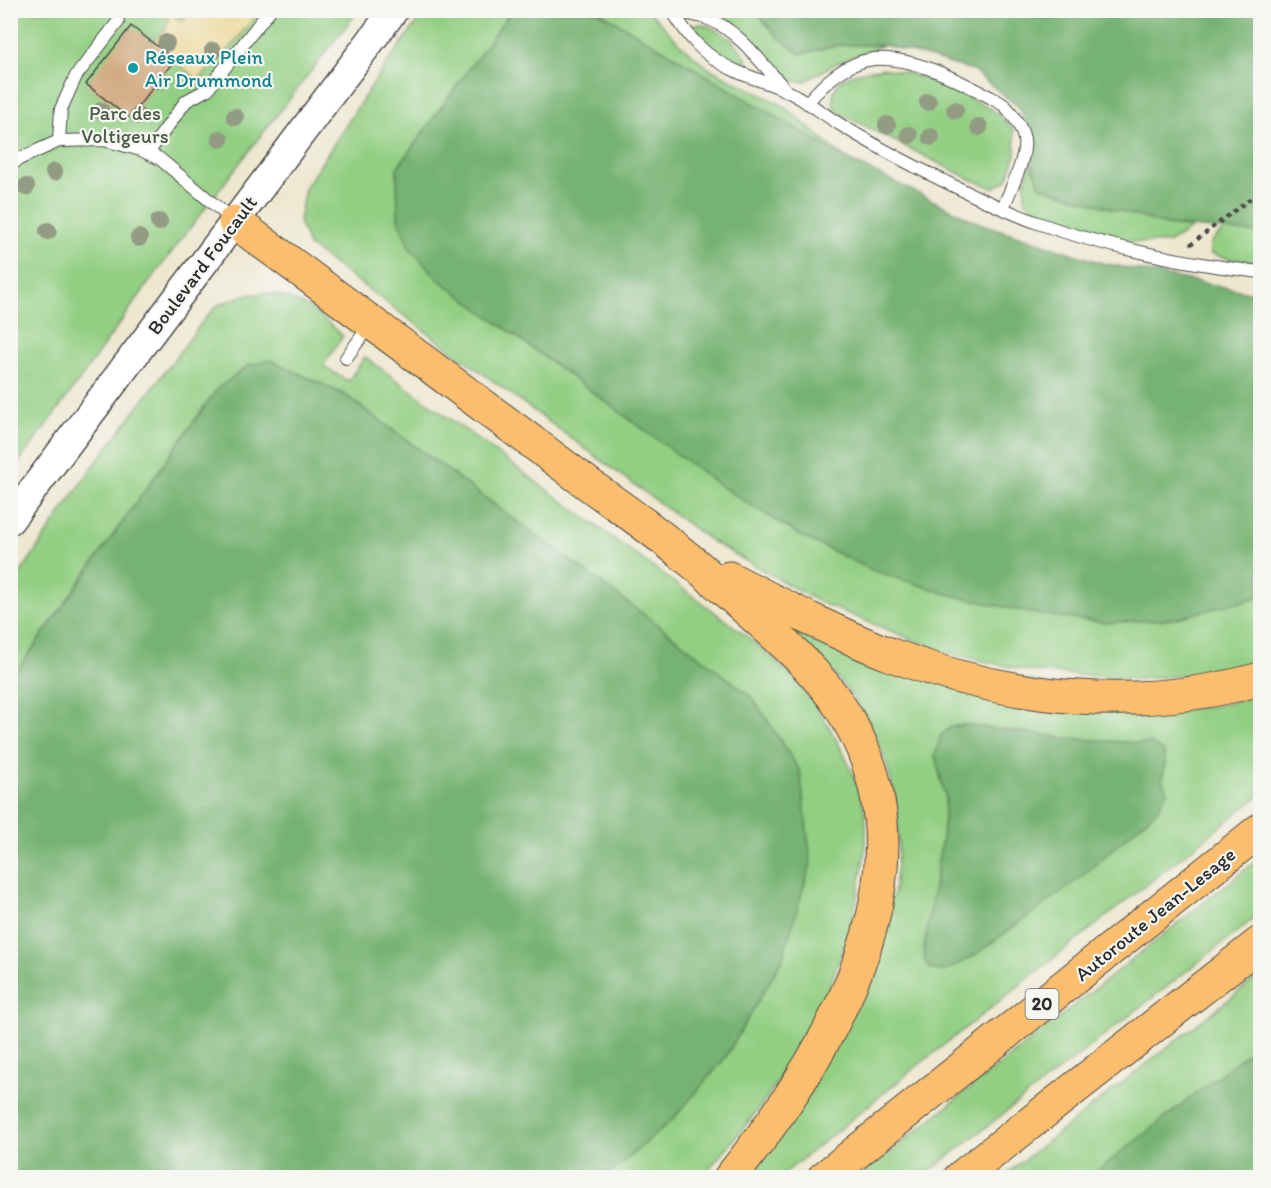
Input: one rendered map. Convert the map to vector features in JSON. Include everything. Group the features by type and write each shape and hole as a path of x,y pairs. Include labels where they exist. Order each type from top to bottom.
{"highway":[{"path":"235,222 685,555 805,663 840,705 860,741 879,799 883,840 881,878 871,924 840,1010 792,1093 730,1178"},
{"path":"685,555 804,617 870,646 915,663 991,684 1047,694 1122,700 1195,694 1260,680"},
{"name":"Autoroute Jean-Lesage","path":"824,1178 1260,830"},
{"path":"960,1178 1260,943"}],"street":[{"name":"Boulevard Foucault","path":"10,520 394,10"}],"lane":[{"path":"148,153 186,101 208,90 270,10"},
{"path":"673,10 707,19 725,28 787,91"},
{"path":"673,10 686,33 713,59 736,71 787,91 914,166 982,200 1035,222 1089,239 1233,269 1260,272"},
{"path":"59,141 61,109 76,76 118,22"},
{"path":"807,104 831,77 854,65 873,59 919,65 975,89 1006,106 1024,139 1022,159 1003,208"},
{"path":"10,166 59,141 104,140 141,150 160,159 235,222"},
{"path":"346,358 372,323"}],"path":[{"path":"155,85 163,90"},
{"path":"1172,257 1208,233 1260,191"}],"green space":[{"path":"512,10 598,11 845,158 979,223 1102,263 1260,294 1260,596 1174,619 1105,623 1030,613 951,595 872,570 801,536 722,487 439,280 409,247 398,218 397,168"},
{"name":"Parc des Voltigeurs","path":"11,11 358,11 178,243 11,472"},
{"path":"425,11 512,11 397,168 398,218 1239,603 1260,596 1260,660 1224,672 1137,679 1028,671 943,652 819,602 711,541 308,245 299,221 305,188 378,76"},
{"path":"598,11 649,11 680,44 708,68 782,105 845,158"},
{"path":"701,11 755,11 780,39 800,54 838,45 884,45 837,63 804,82 788,80 734,23"},
{"path":"755,11 1260,11 1260,233 1166,225 1041,187 1031,163 1029,129 1019,107 973,71 884,45 838,45 800,54 780,39"},
{"path":"702,24 732,40 743,53 751,69 716,52 689,25"},
{"path":"882,68 907,73 952,88 996,112 1014,130 1016,154 1007,180 993,188 970,179 835,111 833,99 838,83 853,75"},
{"path":"1031,163 1041,187 1166,225 1192,228 1168,243 1134,242 1043,217 1025,201 1025,182"},
{"path":"1224,230 1260,233 1260,262 1210,254 1211,242"},
{"path":"268,293 290,299 309,308 343,336 323,366 348,381 365,357 742,632 773,658 802,689 816,706 839,744 857,784 866,821 862,868 848,935 827,991 800,1045 768,1096 702,1177 606,1177 674,1118 724,1058 782,960 753,698 669,633 345,395 270,360 217,389 11,679 11,587 86,476 203,321 218,305 245,295"},
{"path":"270,360 345,395 669,633 753,698 800,771 811,863 782,960 725,1058 674,1118 606,1177 11,1177 11,679 217,389 247,366"},
{"path":"786,625 1169,712 1226,704 1260,693 1260,795 780,1177 746,1178 893,896 898,852 896,805 880,745 849,692","holes":["966,725 1066,738 1152,744 1165,764 1162,779 924,949 942,839 951,727"]},
{"path":"966,725 1066,738 1152,744 1164,752 1165,764 1162,779 1167,792 1158,809 1080,878 975,955 945,971 932,970 925,963 924,949 942,839 946,799 935,756 941,735 951,727"},
{"path":"1260,858 1260,914 922,1177 858,1177"},
{"path":"1260,975 1260,1045 1090,1177 1001,1178"},
{"path":"1260,1045 1260,1177 1090,1177 1246,1054"}],"sand":[{"path":"190,11 249,11 256,15 231,47 198,80 152,42 166,29 170,12 182,22"}],"building":[{"name":"Réseaux Plein Air Drummond","path":"131,26 175,60 129,118 86,84"}],"place":[{"name":"Réseaux Plein Air Drummond","path":"133,68"}]}
